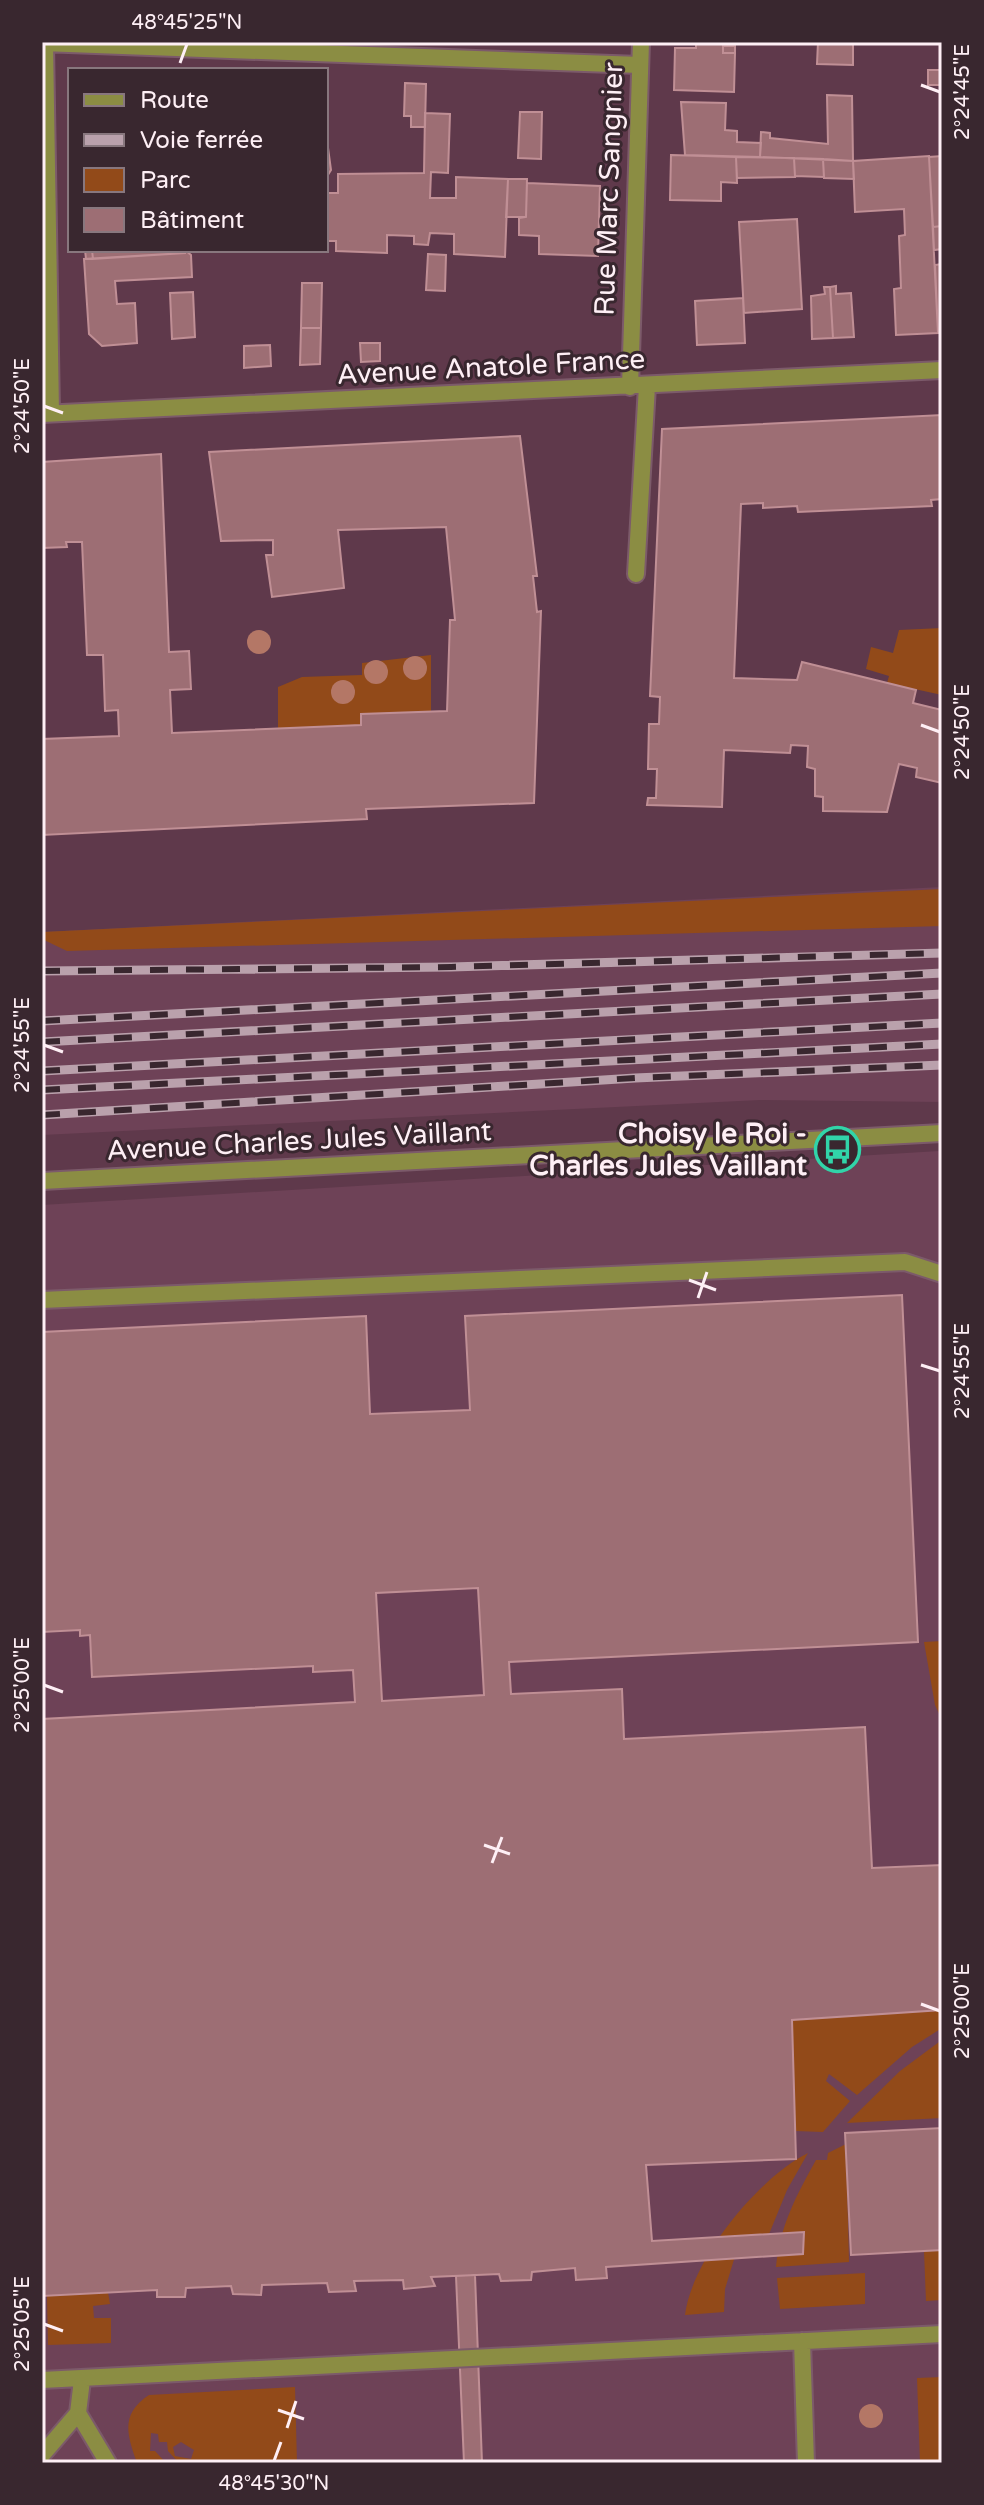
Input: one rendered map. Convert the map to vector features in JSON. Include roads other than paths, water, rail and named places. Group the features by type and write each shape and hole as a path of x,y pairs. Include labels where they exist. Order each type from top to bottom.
{"street":[{"name":"Rue Marc Sangnier","path":"636,574 641,42"},
{"path":"47,413 43,44 640,65"},
{"name":"Avenue Anatole France","path":"47,413 942,370"},
{"name":"Avenue Charles Jules Vaillant","path":"42,1181 942,1133"},
{"path":"42,1300 905,1262 942,1274"},
{"path":"42,2380 942,2334"},
{"path":"802,2341 806,2463"},
{"path":"42,2455 78,2413 83,2395 82,2380"},
{"path":"78,2413 108,2463"}],"railway":[{"path":"42,971 451,967 942,953"},
{"path":"42,1021 942,973"},
{"path":"42,1042 942,994"},
{"path":"42,1071 942,1023"},
{"path":"42,1090 942,1044"},
{"path":"42,1115 635,1078 942,1065"}],"place":[{"name":"Choisy le Roi - Charles Jules Vaillant","path":"838,1150"}]}
